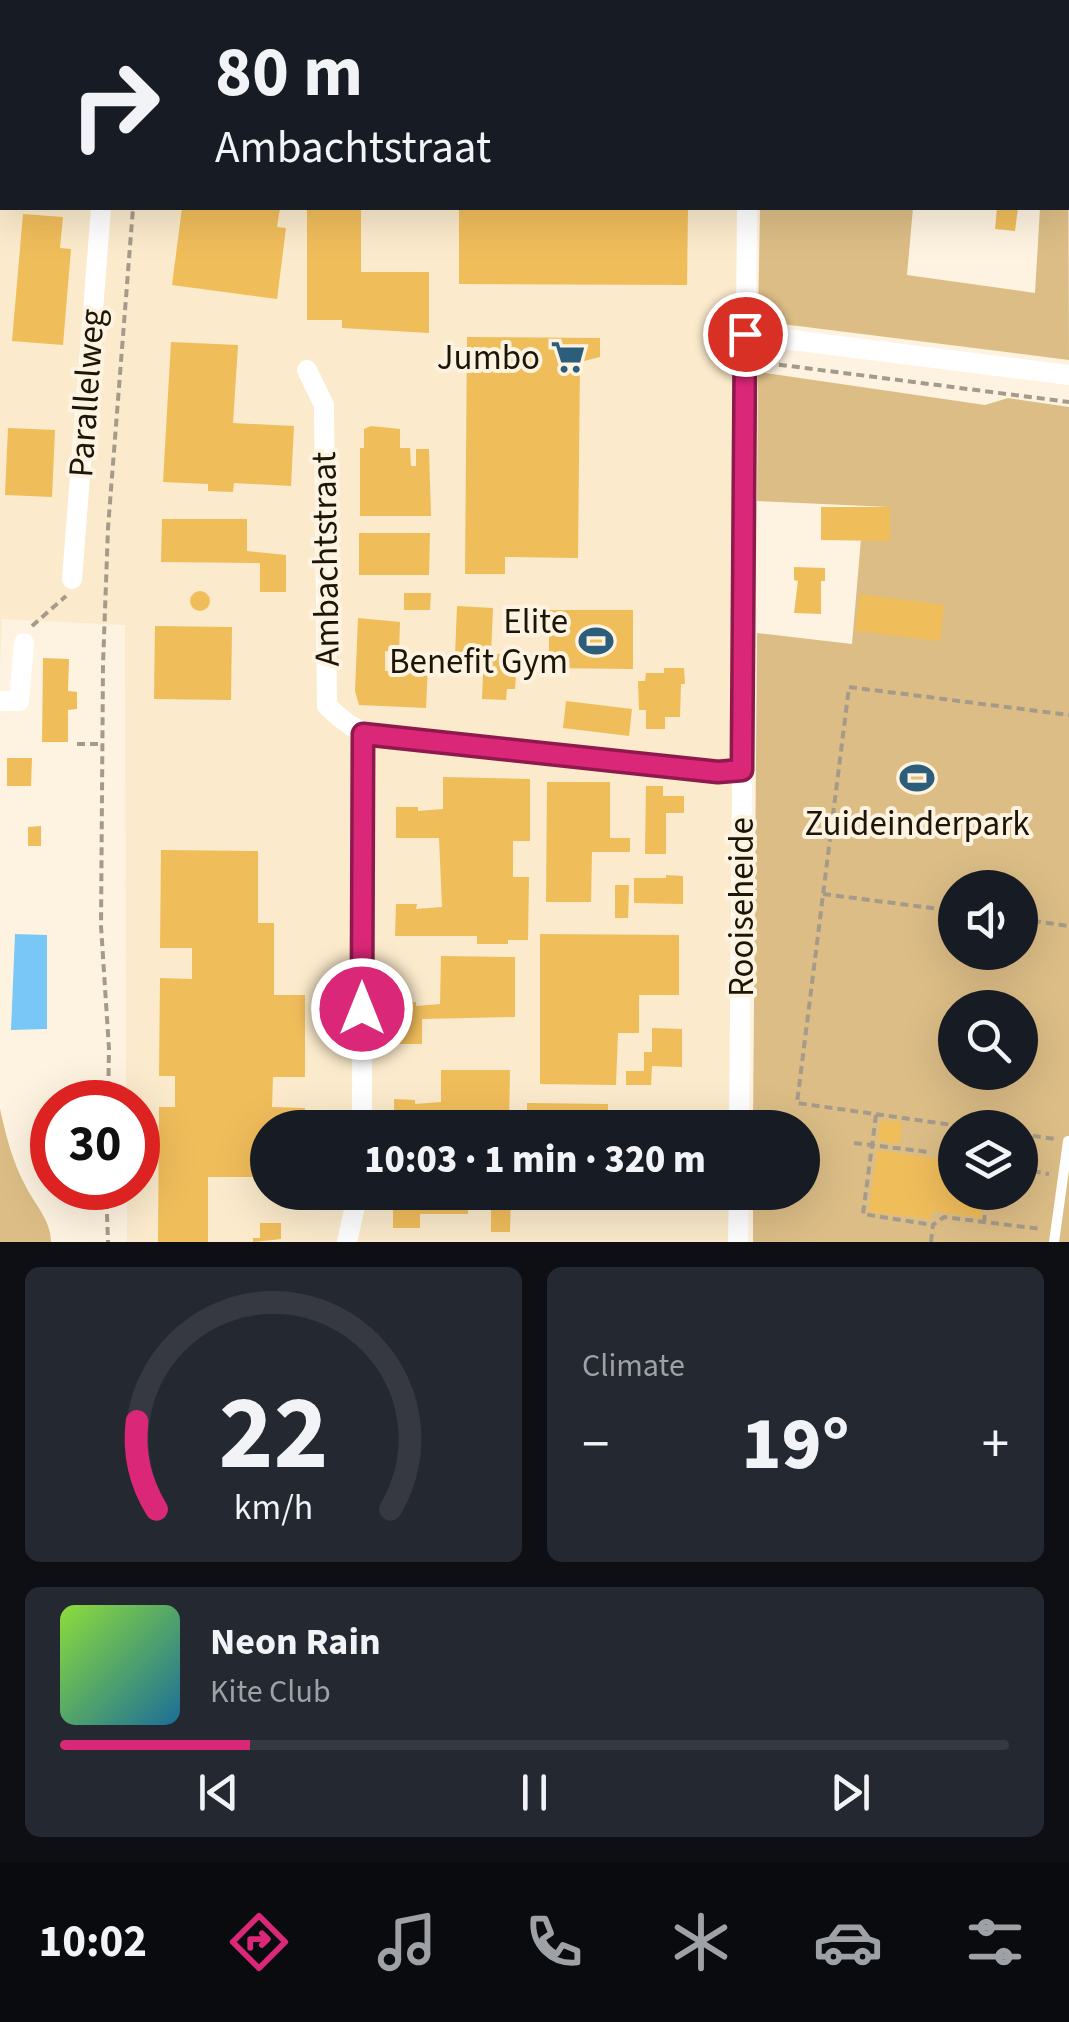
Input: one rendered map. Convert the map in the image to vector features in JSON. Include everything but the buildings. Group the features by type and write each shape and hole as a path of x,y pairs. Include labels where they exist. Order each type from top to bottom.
{"street":[{"name":"Parallelweg","path":"72,579 102,210"},
{"name":"Rooiseheide","path":"739,1110 747,210"},
{"path":"745,334 1069,375"},
{"name":"Ambachtstraat","path":"308,370 324,405 327,706 363,734"},
{"path":"0,701 19,701 24,643"},
{"path":"362,1110 363,734 718,772 742,770"},
{"path":"347,1242 354,1210"},
{"path":"738,1242 739,1210"}],"lane":[{"path":"1055,1236 1068,1141"}],"path":[{"path":"108,1080 101,926 108,528 134,210"},
{"path":"744,360 1069,402"},
{"path":"24,643 26,632 68,593 72,579"},
{"path":"938,1123 797,1103 849,687 1069,715"},
{"path":"77,744 102,744"},
{"path":"823,894 938,909"},
{"path":"1038,922 1069,926"},
{"path":"876,1114 863,1214 933,1226"},
{"path":"1038,1137 1068,1141"},
{"path":"854,1143 929,1152"},
{"path":"1038,1173 1063,1176"},
{"path":"107,1210 108,1242"},
{"path":"984,1222 985,1210"},
{"path":"931,1242 933,1226 944,1217 1055,1236"}],"shaded area":[{"path":"0,210 744,210 737,1110 250,1110 250,1210 737,1210 737,1242 127,1242 127,1210 160,1210 160,1080 126,1080 125,625 2,619 0,665"},
{"path":"760,210 913,210 907,275 1035,293 1040,210 1068,210 1069,360 758,321"},
{"name":"Zuideinderpark","path":"758,372 985,405 1008,398 1069,407 1069,1242 753,1242 753,1210 820,1210 820,1110 753,1110 757,633 852,644 861,539 888,540 889,507 757,501"},
{"path":"0,1109 16,1166 30,1194 30,1210 39,1210 51,1242 0,1242"}],"water":[{"path":"15,934 47,935 47,1029 11,1030"}],"place":[{"name":"Jumbo","path":"568,357"},
{"name":"Elite Benefit Gym","path":"596,641"},
{"name":"Zuideinderpark","path":"917,778"}],"route":[{"path":"362,1009 363,734 718,772 742,770 745,334"}]}
